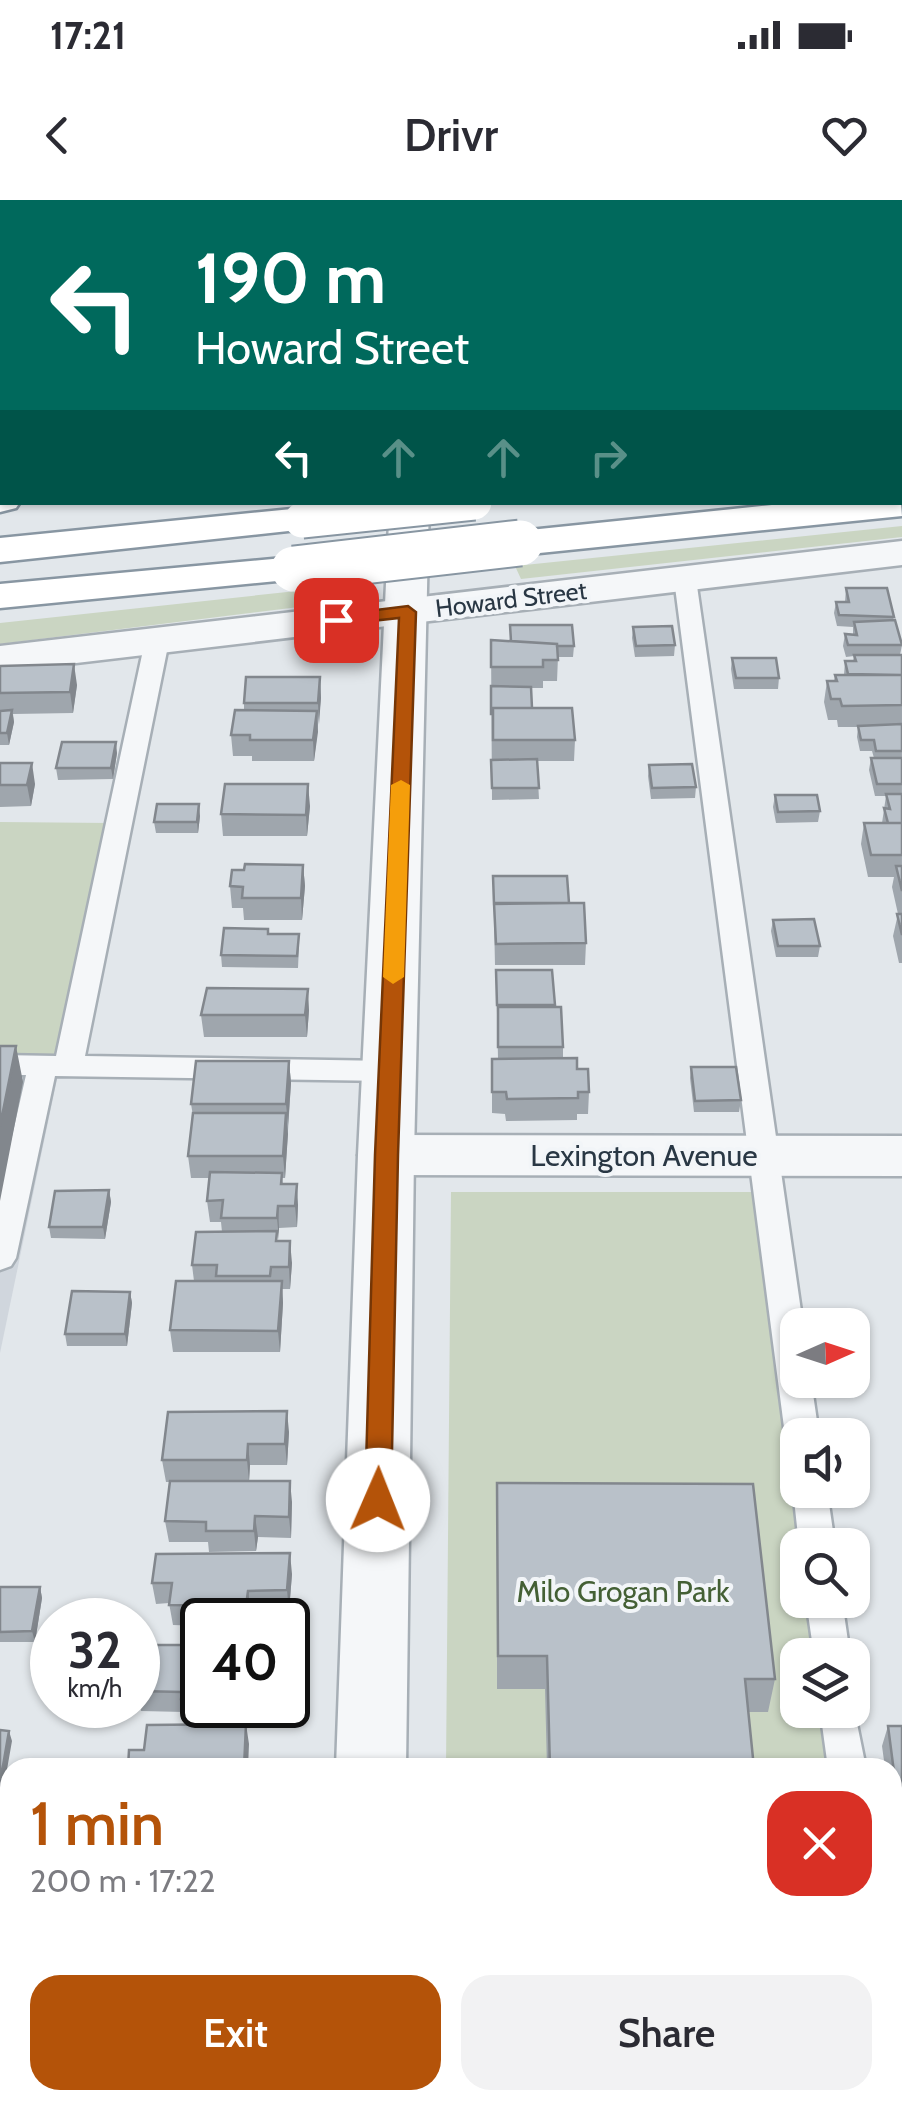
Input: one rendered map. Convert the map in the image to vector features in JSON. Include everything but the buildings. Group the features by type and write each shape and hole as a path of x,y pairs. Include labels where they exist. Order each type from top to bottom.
{"highway":[{"path":"0,550 445,505"},
{"path":"0,596 892,505"},
{"path":"0,604 81,590"}],"street":[{"path":"371,1758 386,1155 410,505"},
{"name":"Howard Street","path":"0,659 902,553"},
{"name":"Lexington Avenue","path":"386,1155 902,1156"}],"lane":[{"path":"685,579 800,1418"},
{"path":"0,1258 56,1064 157,641"},
{"path":"0,1065 390,1071"},
{"path":"841,1728 846,1758"}],"shaded area":[{"path":"0,1054 62,1055 0,1353"}],"green space":[{"path":"902,526 902,537 521,579 515,566"},
{"path":"306,590 307,606 0,644 0,623"},
{"path":"0,822 110,823 62,1055 0,1054"},
{"name":"Milo Grogan Park","path":"451,1192 755,1192 783,1418 780,1418 780,1508 794,1508 797,1528 780,1528 780,1618 807,1618 810,1638 780,1638 780,1728 821,1728 825,1758 446,1758"}],"slow traffic":[{"path":"393,977 401,785"}],"route":[{"path":"336,620 408,612 386,1155 378,1500"}]}
